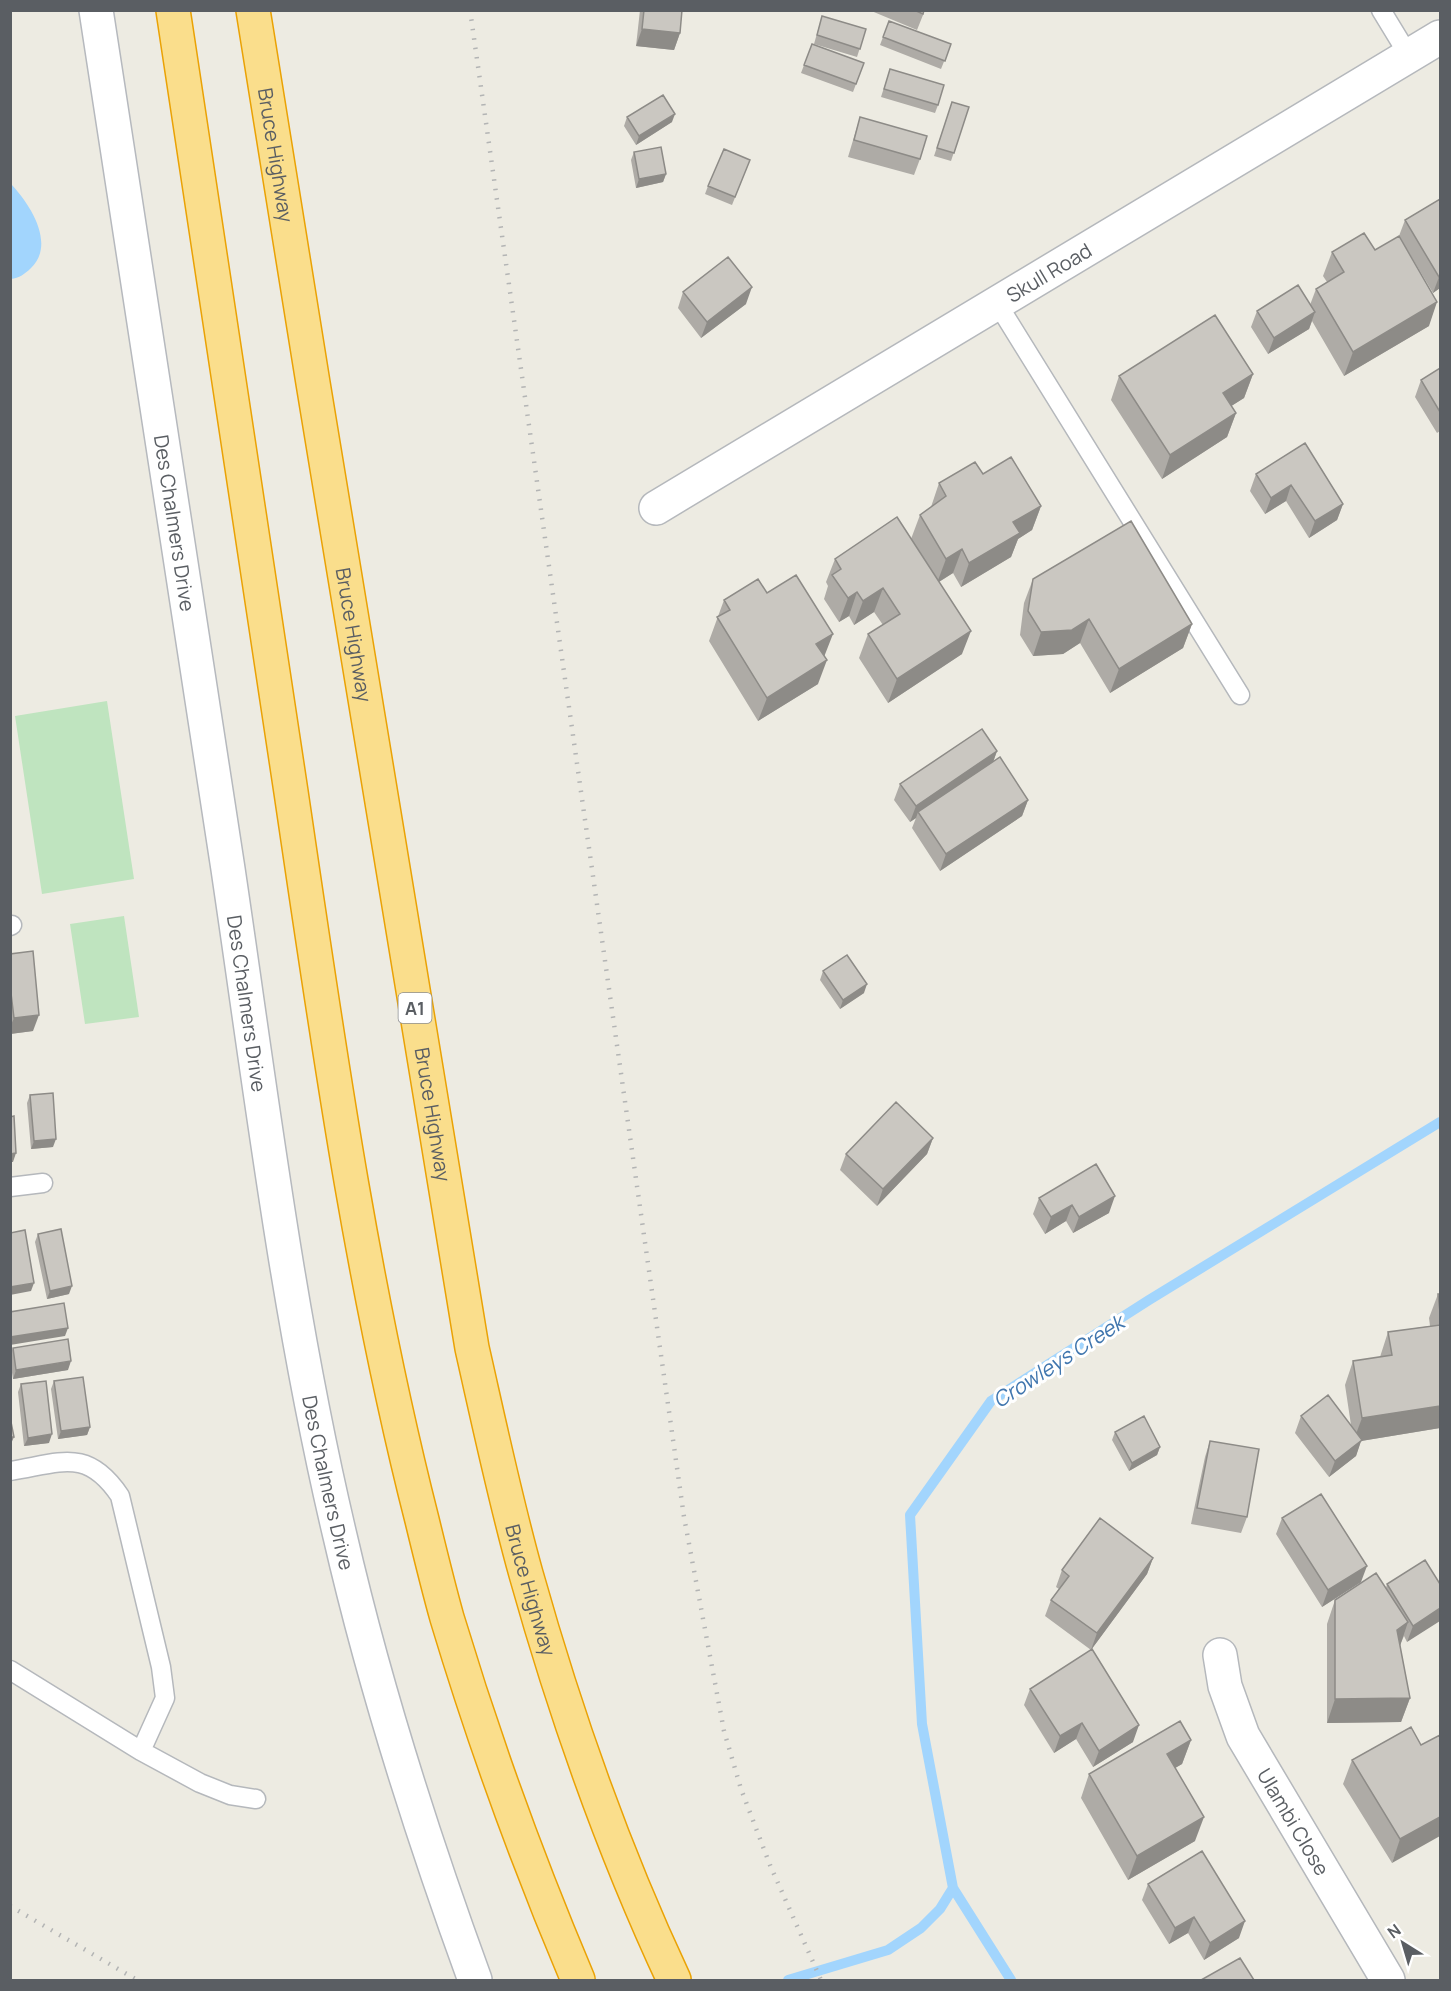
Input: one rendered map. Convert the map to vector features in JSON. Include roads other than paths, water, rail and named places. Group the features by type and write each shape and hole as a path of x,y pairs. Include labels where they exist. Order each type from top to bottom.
{"highway":[{"path":"173,10 304,880 349,1171 375,1317 408,1465 447,1615 487,1743 526,1852 578,1980"},
{"name":"Bruce Highway","path":"253,10 472,1348 526,1574 574,1730 630,1880 674,1980"}],"main road":[{"name":"Des Chalmers Drive","path":"96,10 190,617 290,1292 312,1407 339,1535 400,1763 435,1871 476,1980"},
{"name":"Skull Road","path":"656,508 1440,37"},
{"name":"Ulambi Close","path":"1220,1655 1225,1686 1243,1737 1388,1980"}],"lane":[{"path":"1381,10 1409,56"},
{"path":"997,303 1240,695"},
{"path":"10,1187 43,1183"},
{"path":"10,1471 72,1461 93,1466 109,1480 120,1496 161,1667 165,1698 141,1751"},
{"path":"10,1670 141,1751 200,1783 230,1795 256,1799"}],"water":[{"path":"11,184 32,213 41,236 41,248 31,268 17,278 11,279"}],"waterway":[{"name":"Crowleys Creek","path":"1011,1980 953,1888 922,1724 910,1515 991,1401 1149,1300 1440,1122"},
{"path":"788,1980 888,1950 921,1928 940,1909 953,1888"}],"railway":[{"path":"470,10 684,1517 724,1731 741,1789 770,1865 821,1980"},
{"path":"10,1906 137,1980"}]}
